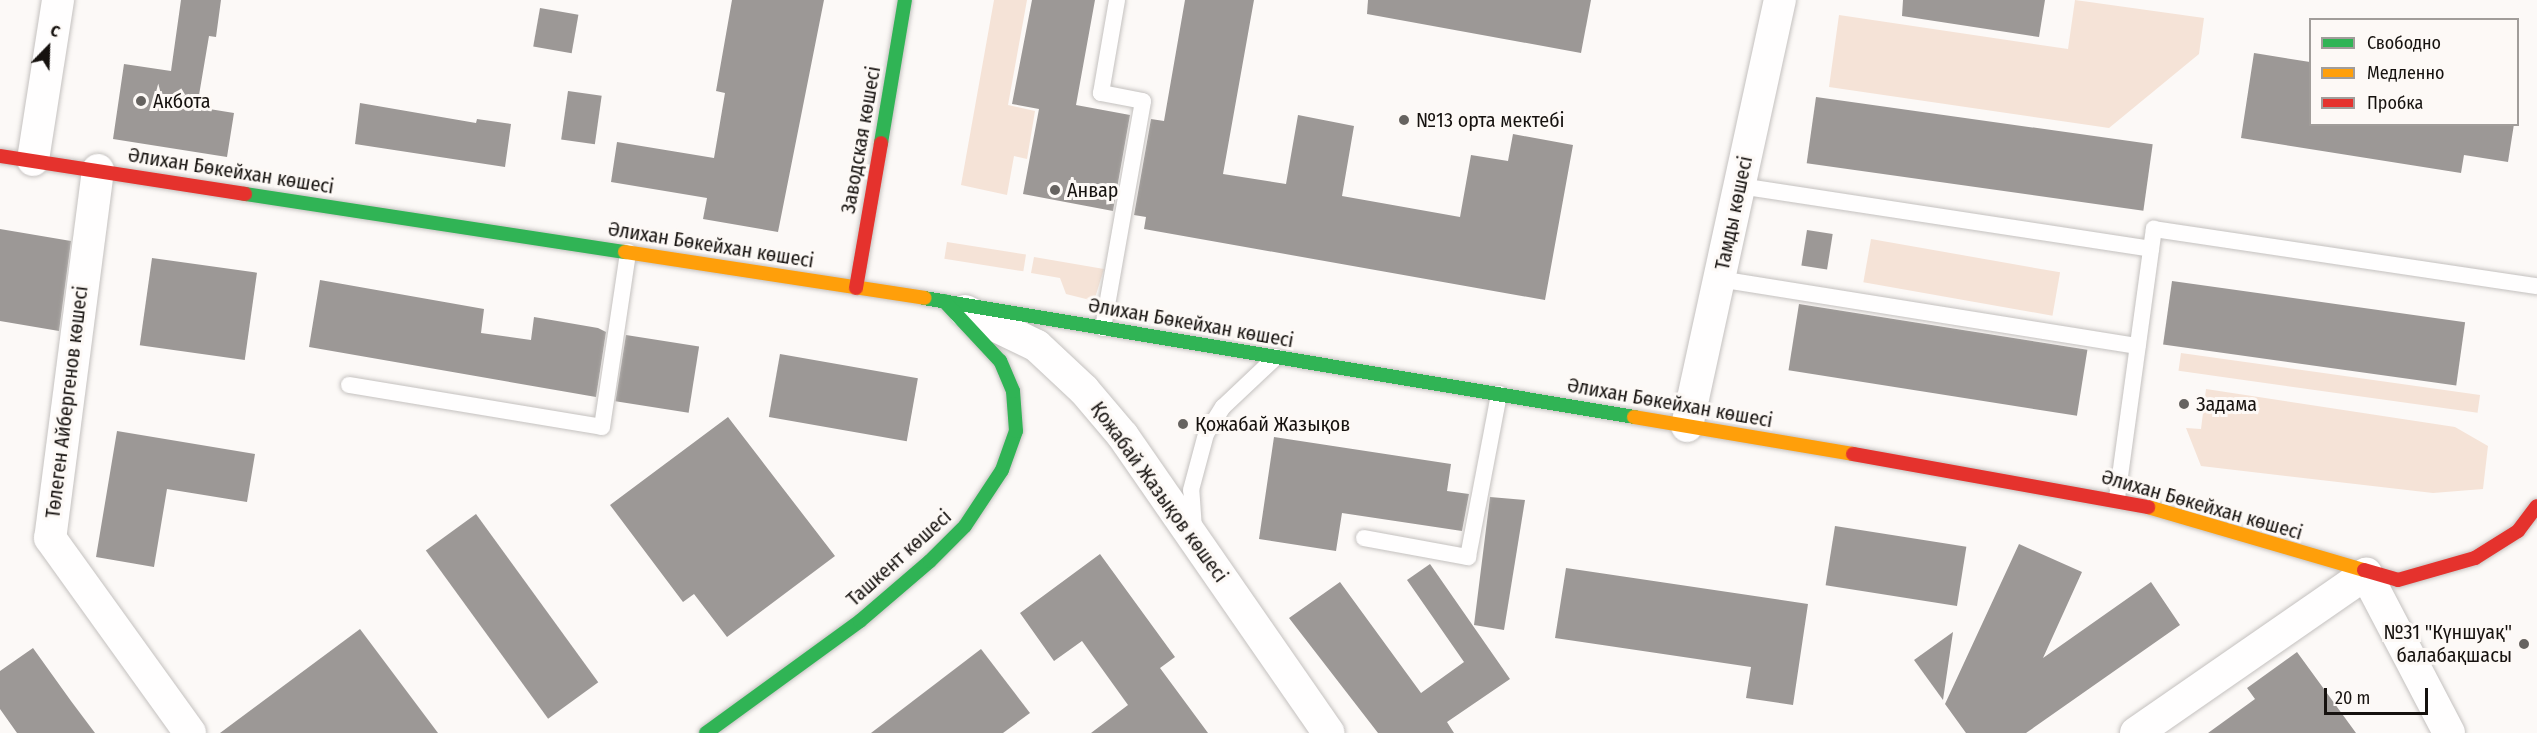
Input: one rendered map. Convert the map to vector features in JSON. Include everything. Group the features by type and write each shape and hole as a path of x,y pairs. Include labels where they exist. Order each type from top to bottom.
{"street":[{"path":"33,160 58,0"},
{"name":"Заводская көшесі","path":"856,288 905,0"},
{"name":"Тамды көшесі","path":"1687,426 1780,0"},
{"name":"Әлихан Бөкейхан көшесі","path":"0,156 944,301 2117,498 2366,574 2397,580 2475,558 2518,531 2537,506"},
{"name":"Төлеген Айбергенов көшесі","path":"98,170 50,538 190,733"},
{"name":"Қожабай Жазықов көшесі","path":"944,301 1019,335 1054,358 1123,436 1329,733"},
{"name":"Ташкент көшесі","path":"706,733 860,621 930,561 965,526 1002,470 1016,431 1013,391 1000,361 944,301"},
{"path":"2136,733 2366,574 2450,733"}],"lane":[{"path":"1103,328 1143,102 1101,93 1117,0"},
{"path":"1740,186 2151,249"},
{"path":"2117,498 2154,229 2537,286"},
{"path":"349,385 602,427 628,252"},
{"path":"1719,279 2138,346"},
{"path":"1194,539 1191,490 1206,434 1223,407 1276,357"},
{"path":"1364,538 1468,557 1499,394"}],"shaded area":[{"path":"994,0 1027,0 1008,105 1035,111 1027,159 1014,156 1007,195 961,185"},
{"path":"2075,0 2204,18 2199,54 2109,128 1829,87 1839,15 2068,49"},
{"path":"1871,239 2060,272 2052,316 1863,282"},
{"path":"947,242 1026,255 1023,271 944,259"},
{"path":"1034,257 1104,269 1094,301 1066,294 1060,278 1031,273"},
{"path":"2181,353 2480,395 2478,413 2178,371"},
{"path":"2206,389 2455,427 2488,446 2483,489 2433,493 2201,466 2186,428 2201,429"}],"building":[{"path":"181,0 221,0 216,37 209,36 197,107 234,113 227,157 113,139 124,64 171,71"},
{"path":"732,0 824,0 778,232 703,219 707,198 611,182 617,142 714,158 725,93 716,91"},
{"path":"1032,0 1095,0 1076,105 1130,115 1113,211 1023,194 1039,109 1012,104"},
{"path":"1185,0 1254,0 1223,174 1286,184 1298,115 1354,126 1342,196 1460,217 1471,155 1508,161 1513,134 1573,145 1545,300 1144,229 1146,217 1134,215 1151,119 1164,121"},
{"path":"1368,0 1591,0 1581,53 1367,14"},
{"path":"1903,0 2045,0 2039,37 1902,16"},
{"path":"540,8 578,15 572,53 533,46"},
{"path":"2254,53 2309,62 2309,126 2514,126 2508,162 2464,155 2461,173 2241,138"},
{"path":"568,91 602,96 595,144 561,140"},
{"path":"1816,97 2153,144 2143,211 1807,163"},
{"path":"360,103 476,123 477,119 511,124 505,167 355,144"},
{"path":"0,229 71,241 59,331 0,321"},
{"path":"1807,230 1833,234 1827,270 1801,266"},
{"path":"152,258 257,273 245,360 140,345"},
{"path":"320,280 484,309 481,333 531,340 534,317 598,328 606,332 596,397 309,347"},
{"path":"2172,281 2465,322 2456,386 2163,344"},
{"path":"1799,304 2087,350 2077,416 1789,370"},
{"path":"626,335 699,347 689,413 616,401"},
{"path":"780,354 918,378 907,441 769,417"},
{"path":"728,417 835,556 727,637 694,594 683,602 610,505"},
{"path":"117,431 255,454 247,502 167,489 154,567 96,557"},
{"path":"1274,437 1451,464 1447,491 1469,494 1462,531 1342,513 1336,551 1259,539"},
{"path":"1490,497 1525,500 1504,630 1474,625"},
{"path":"476,514 598,682 548,719 426,550"},
{"path":"1835,526 1966,547 1957,606 1826,585"},
{"path":"2019,544 2082,572 2043,658 2151,582 2180,625 2026,733 1966,733 1945,704"},
{"path":"1100,554 1175,657 1160,668 1208,733 1091,733 1128,705 1082,641 1054,661 1020,613"},
{"path":"1430,564 1510,679 1447,722 1454,733 1378,733 1289,618 1340,582 1421,693 1464,662 1407,580"},
{"path":"1566,568 1808,604 1793,705 1746,698 1751,667 1555,638"},
{"path":"360,629 438,733 220,733"},
{"path":"1953,632 1943,700 1914,660"},
{"path":"33,648 95,733 17,733 0,709 0,671"},
{"path":"981,649 1030,713 1003,733 871,733"},
{"path":"2297,652 2356,733 2208,733 2255,699 2247,688"}],"traffic: fast":[{"path":"881,143 905,0"},
{"path":"245,194 625,252"},
{"path":"924,298 1634,417"},
{"path":"706,733 860,621 930,561 965,526 1002,470 1016,431 1013,391 1000,361 944,301"}],"traffic: slow":[{"path":"625,252 924,298"},
{"path":"1634,417 1853,454"},
{"path":"2148,507 2364,570"}],"traffic: jam":[{"path":"856,288 881,143"},
{"path":"0,156 245,194"},
{"path":"1853,454 2148,507"},
{"path":"2364,570 2398,580 2475,558 2518,531 2537,506"}],"place":[{"name":"Акбота","path":"141,101"},
{"name":"№13 орта мектебі","path":"1404,120"},
{"name":"Анвар","path":"1055,190"},
{"name":"Задама","path":"2184,404"},
{"name":"Қожабай Жазықов","path":"1183,424"},
{"name":"№31 \"Күншуақ\" балабақшасы","path":"2524,644"}]}
